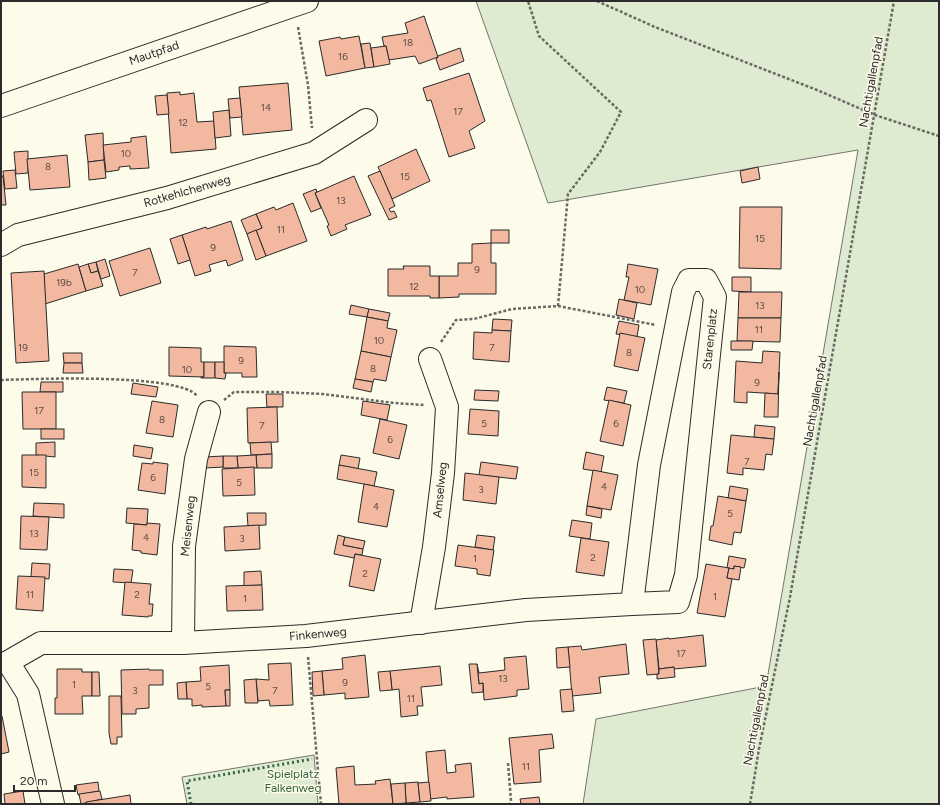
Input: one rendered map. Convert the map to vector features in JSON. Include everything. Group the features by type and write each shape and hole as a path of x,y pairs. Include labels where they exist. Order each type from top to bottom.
{"street":[{"name":"Mautpfad","path":"1,106 301,3"},
{"name":"Rotkehlchenweg","path":"1,245 18,235 167,198 314,153 366,120"},
{"name":"Starenplatz","path":"689,280 706,280 715,297 686,575 678,602 632,604 649,465 683,292 689,280"},
{"name":"Amselweg","path":"421,623 434,547 443,473 447,407 430,359"},
{"name":"Meisenweg","path":"183,643 184,546 196,459 210,412"},
{"name":"Finkenweg","path":"3,659 41,643 183,643 306,636 526,610 632,604"},
{"path":"3,659 28,694 54,804"}],"path":[{"path":"528,1 539,36 621,112 600,152 568,194 558,306"},
{"path":"597,1 655,27 817,90 874,115 939,136"},
{"name":"Nachtigallenpfad","path":"750,804 759,749 790,597 894,1"},
{"path":"301,3 314,153"},
{"path":"430,359 456,320 474,318 512,309 558,306 676,329"},
{"path":"1,380 102,379 149,382 181,388 195,393 210,412 234,392 323,394 394,403 447,407"},
{"path":"306,636 321,804"},
{"path":"508,763 510,804"}],"green space":[{"path":"476,1 939,1 939,804 583,804 596,719 766,686 858,150 548,203"},
{"name":"Spielplatz Falkenweg","path":"314,755 318,804 187,804 182,777"}],"building":[{"path":"424,16 438,57 419,64 415,56 389,60 386,46 384,46 382,37 408,33 405,23"},
{"path":"359,36 365,68 326,76 319,41 340,37 341,39"},
{"path":"370,43 374,67 365,68 361,44"},
{"path":"386,46 390,64 374,67 371,48"},
{"path":"460,48 464,61 440,70 436,59 438,56"},
{"path":"469,73 485,121 469,131 475,148 449,157 431,100 427,101 423,88"},
{"path":"288,83 292,130 243,135 239,87"},
{"path":"180,92 180,95 194,93 197,122 214,121 216,149 171,153 167,93"},
{"path":"167,95 169,114 157,115 155,96"},
{"path":"240,98 242,117 230,118 228,99"},
{"path":"229,110 231,136 215,138 213,112"},
{"path":"103,133 104,160 88,162 85,135"},
{"path":"146,136 149,168 130,169 130,166 119,167 119,170 106,172 103,145 131,142 131,138"},
{"path":"416,149 430,181 392,199 378,167"},
{"path":"28,151 28,173 16,174 14,152"},
{"path":"67,155 70,187 30,190 27,159"},
{"path":"104,160 106,178 89,180 88,162"},
{"path":"758,167 760,179 742,183 740,171"},
{"path":"15,170 17,188 5,189 3,171"},
{"path":"380,171 395,206 389,209 391,212 394,211 397,217 389,220 368,176"},
{"path":"1,176 3,176 6,205 1,205"},
{"path":"354,176 371,215 345,225 347,229 331,236 327,226 329,225 315,193"},
{"path":"316,189 317,192 315,193 321,208 311,212 303,194"},
{"path":"293,203 307,241 266,256 256,230 262,228 256,214 274,207 276,210"},
{"path":"740,207 782,207 781,269 739,268"},
{"path":"256,214 262,228 247,234 241,220"},
{"path":"231,221 243,260 228,266 226,260 209,265 211,271 195,276 182,235"},
{"path":"256,230 266,256 256,260 247,234"},
{"path":"491,230 509,230 509,243 491,243"},
{"path":"182,235 190,260 178,264 170,239"},
{"path":"491,243 491,263 496,263 496,294 459,294 459,297 439,298 439,276 458,276 458,263 472,263 472,244"},
{"path":"150,248 161,283 120,296 109,261"},
{"path":"105,259 110,276 101,279 96,262"},
{"path":"96,262 98,271 91,273 88,264"},
{"path":"78,264 86,291 45,304 44,274"},
{"path":"88,264 91,273 98,271 103,286 86,291 79,267"},
{"path":"628,264 658,269 651,305 624,300 629,277 626,277"},
{"path":"403,266 430,266 430,276 439,276 439,298 430,298 430,296 388,296 388,269 404,269"},
{"path":"44,271 49,361 16,363 11,273"},
{"path":"732,277 751,277 751,292 732,291"},
{"path":"739,292 782,292 781,318 738,318"},
{"path":"619,299 637,303 634,319 616,315"},
{"path":"351,305 369,309 367,317 349,314"},
{"path":"369,309 390,313 388,321 367,317"},
{"path":"367,317 388,321 387,328 397,330 391,357 361,351"},
{"path":"738,318 781,318 780,342 737,341"},
{"path":"493,319 512,320 511,331 492,330"},
{"path":"619,321 639,325 637,337 616,334"},
{"path":"492,330 511,331 509,362 473,359 474,332 492,333"},
{"path":"620,333 645,338 638,371 614,366"},
{"path":"731,341 753,341 752,350 731,350"},
{"path":"224,346 256,347 257,377 242,377 242,373 224,373"},
{"path":"169,347 201,348 201,362 204,362 204,377 169,376"},
{"path":"361,351 391,357 386,381 374,379 373,382 355,379"},
{"path":"763,351 780,352 778,394 747,392 747,403 734,402 736,361 762,363"},
{"path":"63,353 82,353 82,363 64,363"},
{"path":"204,362 215,362 215,378 201,378 204,377"},
{"path":"215,362 224,362 224,373 226,373 225,379 215,378"},
{"path":"64,363 82,363 83,373 63,373"},
{"path":"779,372 778,417 764,417 765,393 778,394"},
{"path":"355,379 373,382 371,392 353,388"},
{"path":"41,382 63,382 63,392 40,392"},
{"path":"133,383 158,387 156,397 131,394"},
{"path":"607,387 627,391 624,403 604,400"},
{"path":"475,390 499,391 498,401 474,400"},
{"path":"22,392 56,392 56,429 23,429"},
{"path":"266,394 283,394 283,407 267,407"},
{"path":"609,400 631,405 623,446 600,441"},
{"path":"152,401 178,405 173,437 146,433"},
{"path":"363,401 390,405 387,420 361,415"},
{"path":"277,407 278,442 248,443 247,408"},
{"path":"470,409 499,411 498,436 468,434"},
{"path":"380,419 407,425 399,459 373,453"},
{"path":"755,425 775,427 774,439 754,437"},
{"path":"41,429 64,429 64,439 41,439"},
{"path":"731,435 774,439 772,455 766,454 764,470 743,468 743,475 727,473"},
{"path":"55,442 55,457 36,455 36,443"},
{"path":"271,442 272,454 251,455 250,443"},
{"path":"134,445 153,448 151,459 133,456"},
{"path":"586,452 604,456 601,472 583,469"},
{"path":"272,454 272,468 257,468 256,455"},
{"path":"22,455 46,455 46,488 22,487"},
{"path":"256,455 257,468 238,468 237,456"},
{"path":"341,455 360,458 358,469 339,465"},
{"path":"223,456 237,456 238,468 223,468"},
{"path":"223,456 223,467 205,468 205,457"},
{"path":"153,462 168,464 165,494 138,490 142,463 153,464"},
{"path":"481,462 518,467 516,479 479,475"},
{"path":"339,465 377,472 374,486 337,479"},
{"path":"254,467 255,495 223,496 222,469"},
{"path":"593,470 618,475 611,510 587,506"},
{"path":"465,473 499,477 496,504 463,500"},
{"path":"364,484 394,490 387,527 358,522"},
{"path":"730,486 748,489 746,501 728,498"},
{"path":"718,496 746,501 741,533 734,532 732,545 709,540"},
{"path":"34,503 64,504 64,518 33,516"},
{"path":"587,506 602,509 601,518 586,515"},
{"path":"127,508 148,509 147,525 126,523"},
{"path":"247,513 266,513 266,525 248,526"},
{"path":"21,516 49,517 47,550 20,549"},
{"path":"572,520 592,523 590,539 569,536"},
{"path":"147,523 160,524 157,555 132,550 134,524 147,525"},
{"path":"259,525 260,549 225,551 224,527"},
{"path":"338,535 345,537 343,545 363,549 362,555 355,554 354,558 334,554"},
{"path":"477,535 495,537 493,550 475,547"},
{"path":"345,537 365,541 363,549 343,545"},
{"path":"581,538 609,542 604,576 576,572"},
{"path":"458,545 494,550 490,576 477,574 477,569 455,566"},
{"path":"355,554 381,559 374,591 349,586"},
{"path":"729,556 746,559 744,568 734,566 734,569 727,568"},
{"path":"32,563 50,564 49,579 31,577"},
{"path":"706,564 729,568 727,578 732,579 725,617 697,613"},
{"path":"734,566 741,567 739,580 727,578 729,568 734,569"},
{"path":"114,569 133,570 131,583 113,582"},
{"path":"261,571 262,585 244,586 244,572"},
{"path":"18,576 45,577 43,611 16,609"},
{"path":"125,582 151,584 149,604 153,604 152,616 122,615"},
{"path":"262,585 263,610 227,611 226,586"},
{"path":"703,635 706,666 659,669 656,640"},
{"path":"656,639 659,674 647,675 643,640"},
{"path":"626,644 629,674 599,677 601,693 572,696 568,647 581,646 582,650"},
{"path":"568,647 570,667 557,668 556,648"},
{"path":"365,655 369,697 345,699 345,693 324,695 322,671 343,669 342,658"},
{"path":"526,656 529,689 517,690 517,696 484,700 483,683 479,684 477,664 479,673 505,670 504,658"},
{"path":"291,663 293,705 270,706 269,700 258,701 256,679 269,680 268,664"},
{"path":"469,664 477,664 479,684 483,683 483,692 472,693"},
{"path":"229,665 230,690 225,690 226,706 192,706 192,699 187,699 186,682 201,681 200,667"},
{"path":"440,666 442,685 421,687 423,706 417,706 418,715 401,717 399,689 392,690 390,671"},
{"path":"674,667 675,677 657,679 659,669"},
{"path":"57,669 82,669 82,672 92,672 92,696 82,696 83,714 55,714 55,698 57,698"},
{"path":"121,670 163,670 163,685 149,685 149,708 136,709 136,714 122,714"},
{"path":"322,671 324,695 313,696 312,672"},
{"path":"390,671 392,690 380,691 378,672"},
{"path":"92,672 99,672 100,696 92,696"},
{"path":"256,679 258,703 245,703 244,680"},
{"path":"186,682 187,699 178,699 177,683"},
{"path":"572,689 574,711 562,712 560,690"},
{"path":"225,690 230,690 230,706 226,706"},
{"path":"109,696 121,696 122,737 117,737 117,744 111,744 109,733"},
{"path":"1,716 9,752 1,754"},
{"path":"552,734 554,748 539,750 541,782 514,784 509,738"},
{"path":"445,750 447,773 456,772 455,765 471,763 474,797 447,799 447,797 430,799 426,752"},
{"path":"354,766 355,785 376,784 375,781 390,779 393,804 339,804 336,768"},
{"path":"98,782 99,791 78,795 76,785"},
{"path":"418,782 420,802 406,803 405,783"},
{"path":"429,782 431,801 420,802 418,783"},
{"path":"405,783 406,803 393,804 391,784"},
{"path":"23,791 25,804 5,804 4,794"},
{"path":"100,791 102,799 81,804 79,794"},
{"path":"130,795 131,804 87,804 86,802"},
{"path":"539,797 540,804 521,804 520,799"}],"hedge":[{"path":"191,804 187,781 312,759"}]}
